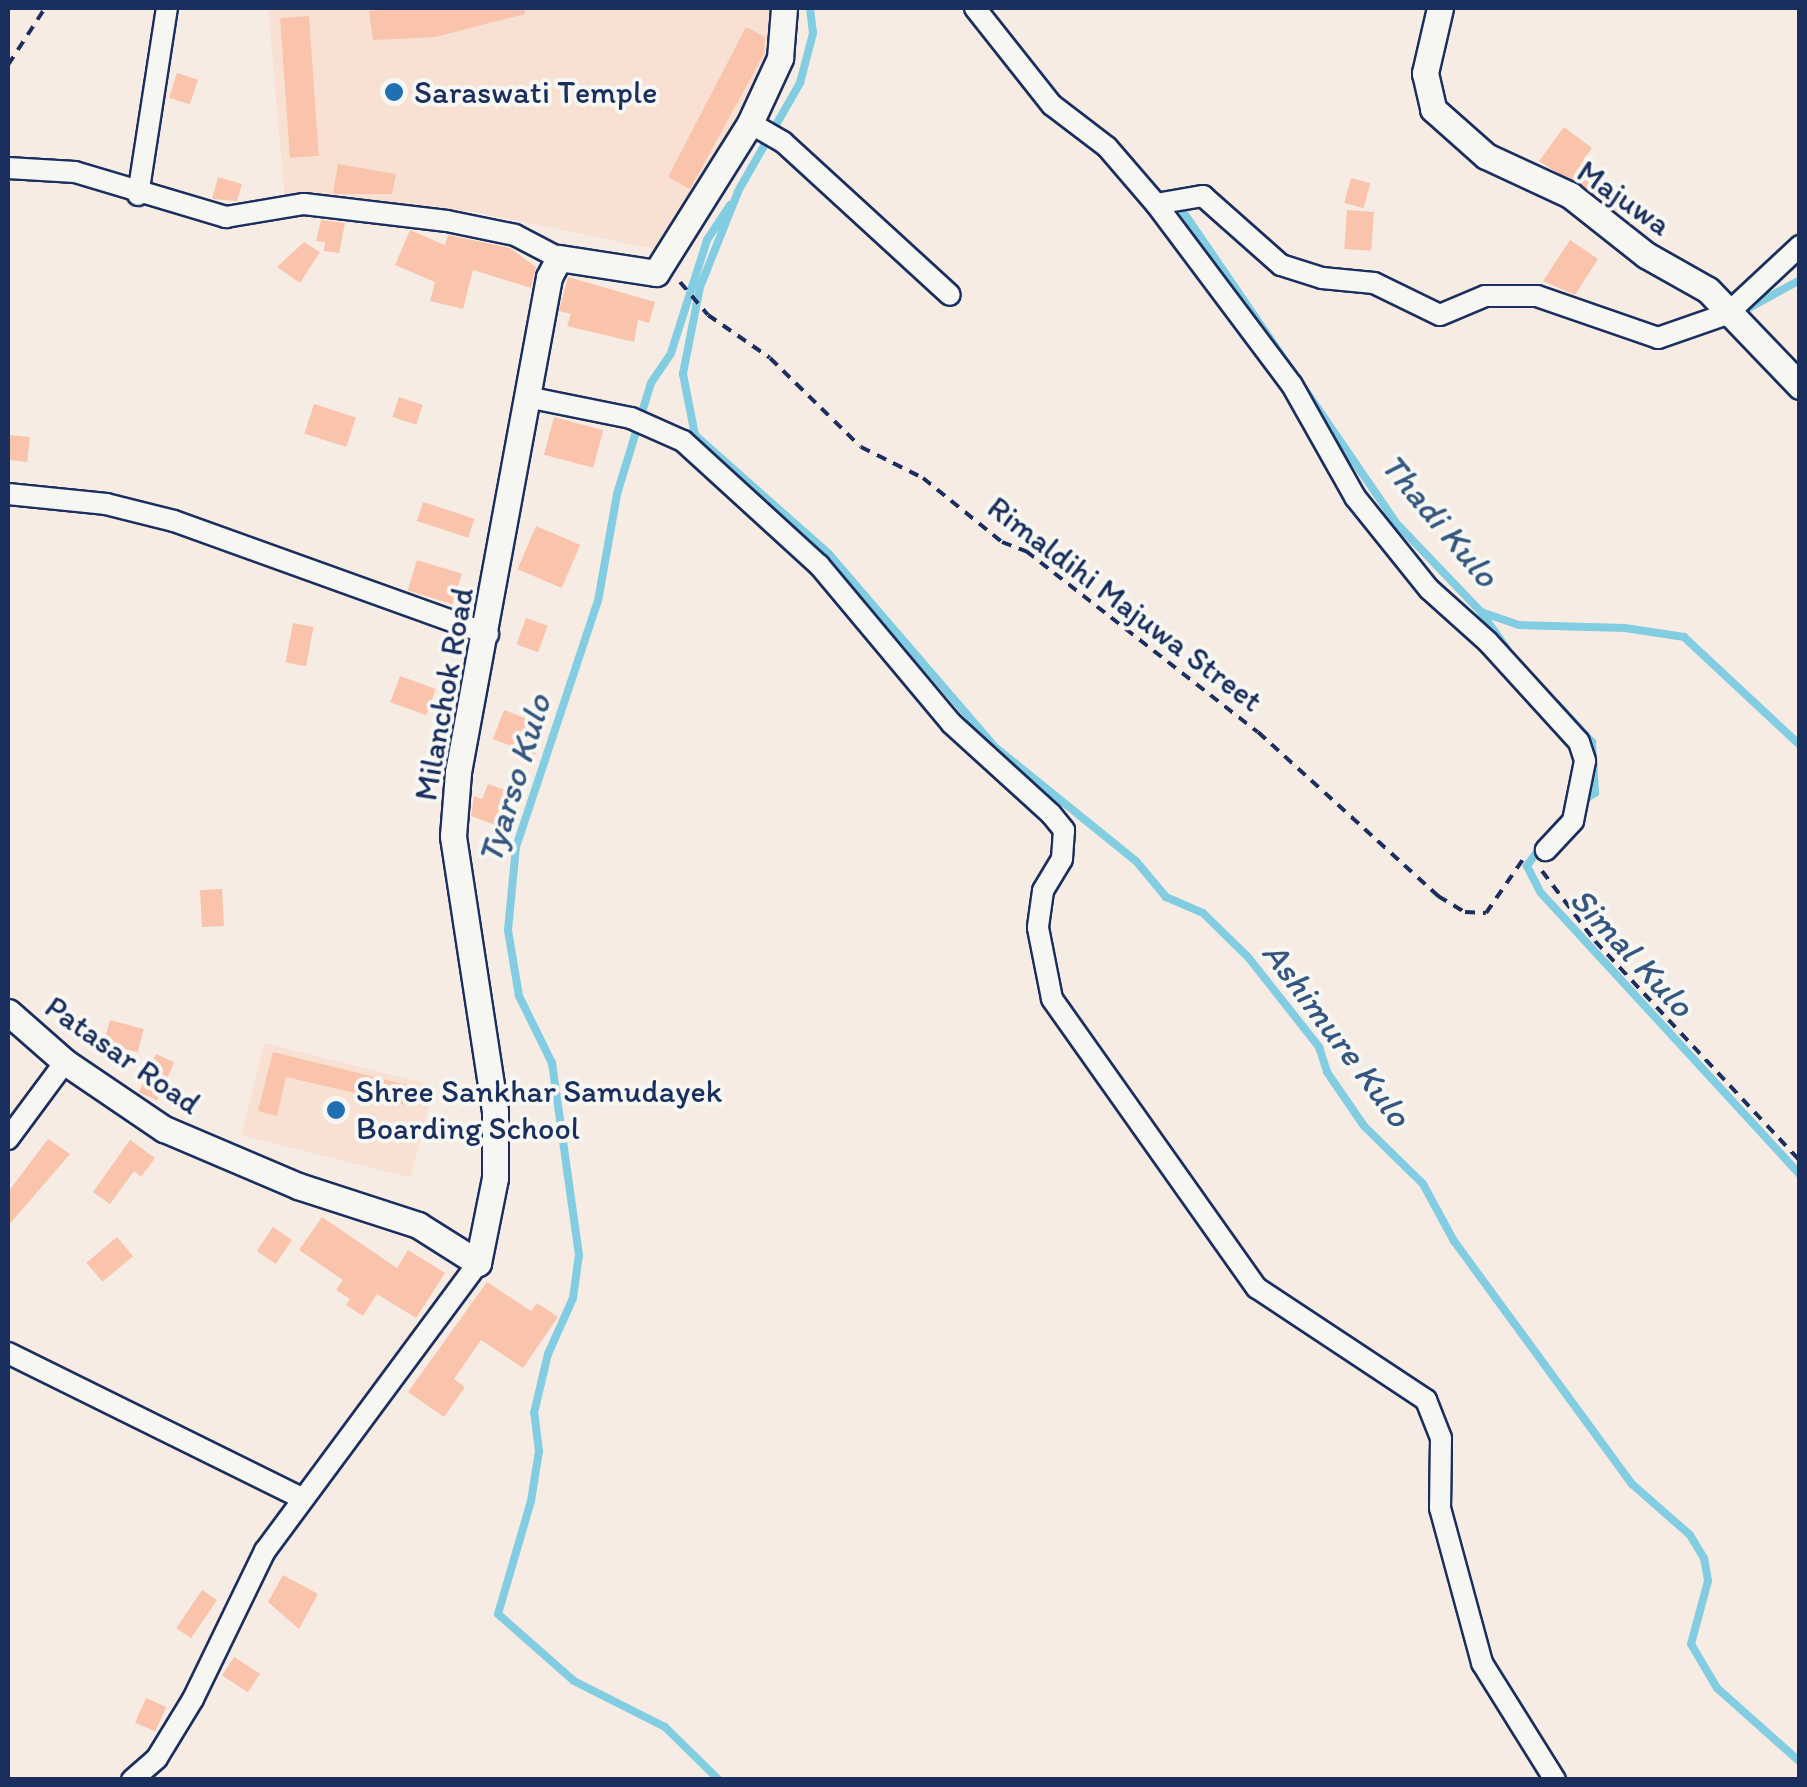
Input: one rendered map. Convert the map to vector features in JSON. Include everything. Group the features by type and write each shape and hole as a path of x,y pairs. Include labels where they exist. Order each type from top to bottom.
{"street":[{"path":"138,195 167,8"},
{"path":"8,168 75,172 138,195 226,217 304,204 447,221 515,235 559,258 656,273 750,122 780,58 784,8"},
{"path":"975,8 1052,105 1107,147 1160,203 1292,386 1355,498 1429,589 1488,642 1578,742 1585,761 1573,821 1539,849"},
{"name":"Majuwa","path":"1440,8 1425,73 1433,108 1486,156 1570,195 1646,255 1708,290 1800,386"},
{"path":"750,122 783,142 950,295"},
{"path":"1160,203 1204,196 1281,265 1322,278 1374,283 1440,315 1485,296 1537,296 1658,338 1727,314 1800,246"},
{"name":"Milanchok Road","path":"478,1263 495,1178 495,1111 453,836 458,772 488,634 549,277 559,258"},
{"path":"528,397 666,428 819,565 951,722 1064,830 1062,858 1044,891 1038,928 1052,998 1257,1288 1426,1400 1441,1438 1440,1508 1482,1663 1556,1780"},
{"path":"8,494 106,504 174,521 488,634"},
{"name":"Patasar Road","path":"8,1012 66,1062 194,1145 418,1225 478,1263"},
{"path":"8,1139 66,1062"},
{"path":"132,1780 157,1758 193,1699 265,1551 301,1498 374,1411 400,1366 478,1263"},
{"path":"8,1353 301,1498"}],"path":[{"path":"8,66 45,8"},
{"name":"Rimaldihi Majuwa Street","path":"675,277 708,315 770,358 861,448 948,494 1258,732 1438,896 1465,912 1486,913 1539,849"},
{"path":"1539,849 1542,878 1555,895 1800,1161"}],"shaded area":[{"path":"268,8 776,8 777,56 659,250 475,212 285,200"},
{"name":"Shree Sankhar Samudayek Boarding School","path":"264,1043 434,1085 411,1178 241,1135"}],"building":[{"path":"524,8 525,14 435,37 373,40 369,11"},
{"path":"309,16 319,156 290,158 280,18"},
{"path":"746,27 765,37 764,54 690,189 668,177"},
{"path":"177,73 198,80 190,105 169,98"},
{"path":"1564,127 1592,148 1583,160 1630,196 1618,212 1539,161"},
{"path":"338,164 396,174 392,194 333,194"},
{"path":"218,177 242,184 237,201 212,199"},
{"path":"1351,178 1370,183 1364,208 1344,203"},
{"path":"1347,210 1374,212 1371,251 1344,249"},
{"path":"321,220 345,223 339,253 324,251 325,242 316,241"},
{"path":"410,230 445,245 448,235 510,248 536,267 531,288 473,270 463,309 430,301 435,282 395,265"},
{"path":"1570,240 1598,259 1575,295 1543,281"},
{"path":"304,242 320,252 300,283 277,267"},
{"path":"568,277 655,302 649,323 638,320 634,342 567,326 571,314 559,311"},
{"path":"399,397 423,405 416,425 393,417"},
{"path":"314,404 356,418 346,447 304,433"},
{"path":"554,417 603,430 593,468 544,455"},
{"path":"10,435 30,437 27,462 8,460"},
{"path":"423,502 474,519 468,538 417,521"},
{"path":"536,526 580,545 562,588 518,569"},
{"path":"417,560 462,574 453,604 408,591"},
{"path":"526,618 548,626 538,652 516,644"},
{"path":"293,623 314,627 306,666 285,662"},
{"path":"400,676 436,689 426,715 390,702"},
{"path":"504,710 546,726 535,755 493,739"},
{"path":"488,784 508,791 495,825 471,816 474,796 482,799"},
{"path":"222,889 224,926 202,927 200,890"},
{"path":"110,1020 144,1029 138,1052 104,1043"},
{"path":"273,1052 411,1086 407,1105 286,1077 277,1116 258,1111"},
{"path":"156,1054 174,1062 157,1101 139,1092"},
{"path":"48,1139 70,1154 8,1226 8,1192"},
{"path":"130,1140 155,1158 141,1177 134,1171 110,1204 93,1192"},
{"path":"322,1217 397,1268 408,1250 445,1273 416,1318 377,1294 363,1316 346,1305 350,1299 336,1290 343,1280 299,1250"},
{"path":"273,1227 292,1240 276,1264 257,1251"},
{"path":"117,1237 133,1256 102,1282 86,1263"},
{"path":"487,1282 531,1311 537,1303 558,1317 523,1368 481,1340 454,1379 465,1387 444,1417 408,1392"},
{"path":"283,1575 318,1594 299,1629 268,1602"},
{"path":"202,1590 217,1600 191,1638 176,1628"},
{"path":"234,1657 260,1674 248,1692 222,1675"},
{"path":"146,1698 166,1707 155,1732 135,1723"}],"waterway":[{"name":"Tyarso Kulo","path":"737,193 800,83 813,33 810,8"},
{"name":"Ashimure Kulo","path":"738,192 700,287 683,374 695,435 829,554 995,747 1136,861 1166,897 1203,913 1248,957 1319,1047 1327,1072 1364,1126 1423,1184 1454,1241 1632,1484 1690,1535 1704,1558 1708,1581 1691,1644 1717,1688 1800,1762"},
{"name":"Tyarso Kulo","path":"719,1780 665,1727 574,1681 498,1614 531,1501 539,1451 534,1413 548,1354 573,1298 579,1255 552,1063 519,996 508,930 516,847 598,601 617,494 651,383 671,353 707,240 730,205"},
{"name":"Thadi Kulo","path":"1184,213 1398,525 1481,612 1519,625 1625,628 1684,637 1800,745"},
{"path":"1747,309 1800,280"},
{"name":"Simal Kulo","path":"1481,612 1507,649"},
{"name":"Simal Kulo","path":"1557,704 1592,742 1595,793 1581,802"},
{"name":"Simal Kulo","path":"1542,845 1527,866 1541,893 1800,1175"}],"place":[{"name":"Saraswati Temple","path":"394,92"},
{"name":"Shree Sankhar Samudayek Boarding School","path":"336,1110"}]}
